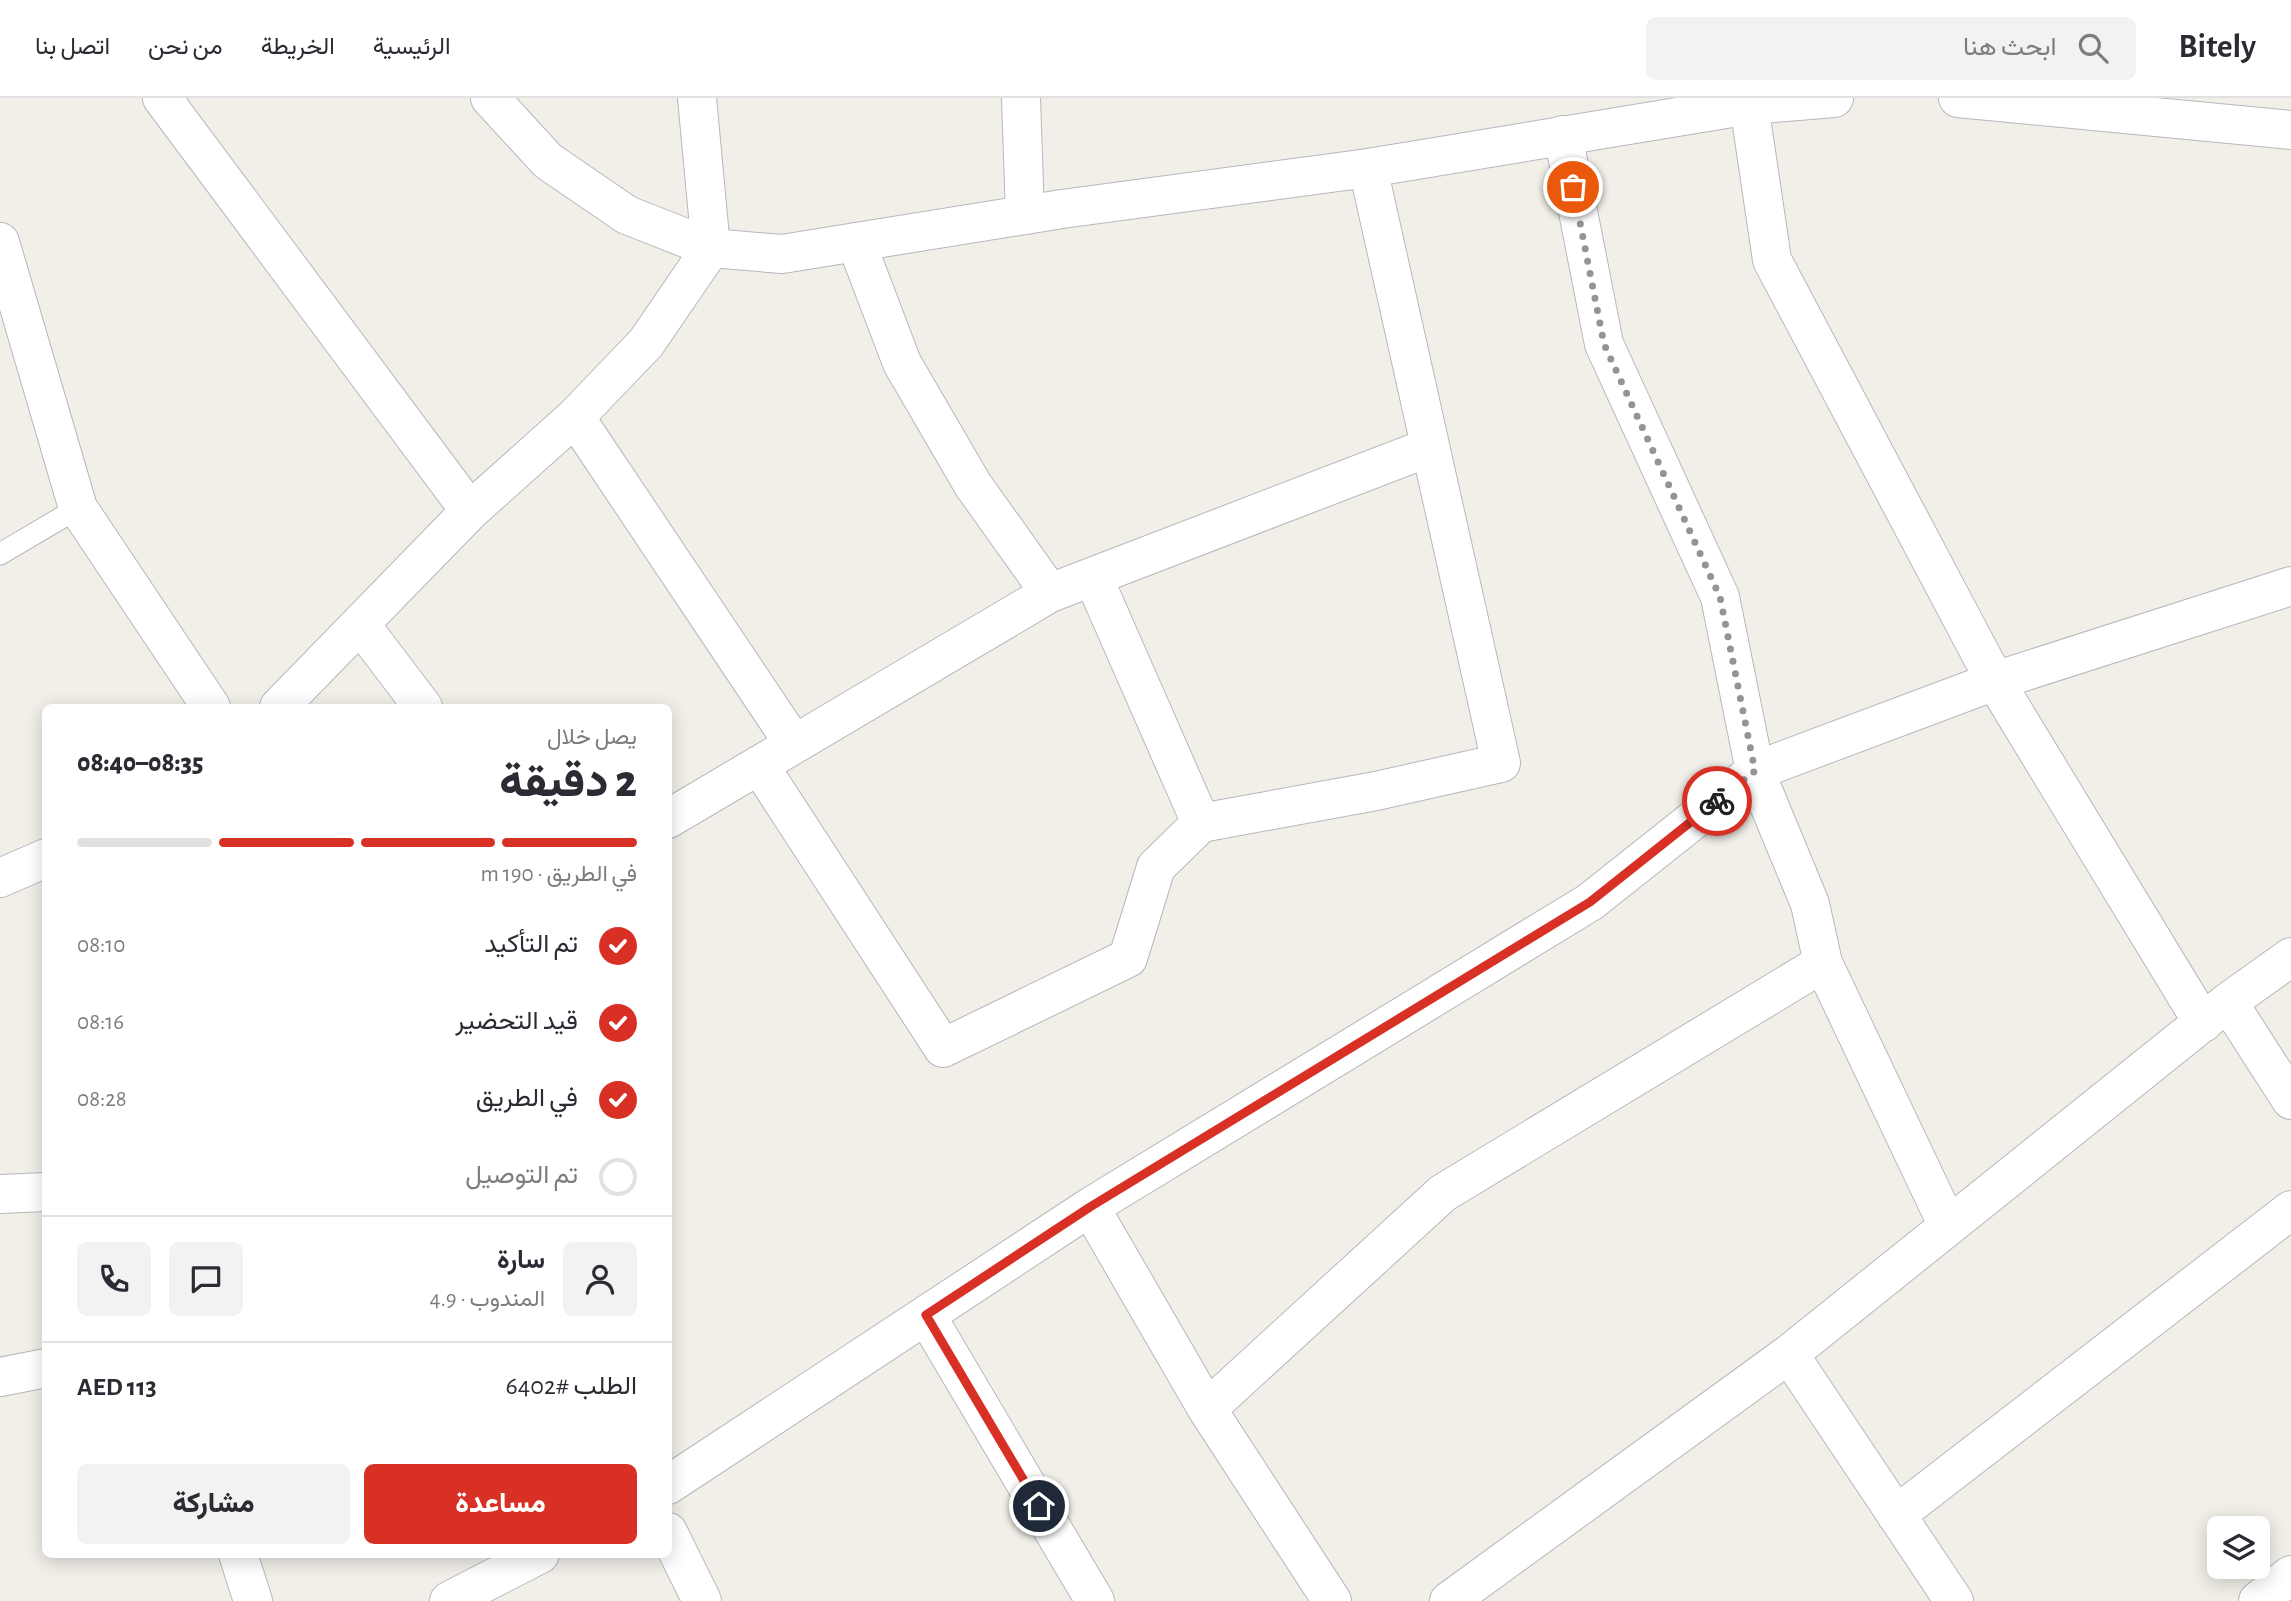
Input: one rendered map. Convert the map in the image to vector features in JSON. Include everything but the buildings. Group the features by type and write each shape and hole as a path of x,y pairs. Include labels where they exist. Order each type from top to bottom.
{"street":[{"path":"162,98 470,511"},
{"path":"490,98 548,161 627,215 711,248 782,254 1025,215 1368,168 1749,102 1834,98"},
{"path":"282,704 470,511 575,417 646,343 711,248 697,98"},
{"path":"1021,98 1025,215"},
{"path":"1958,98 2291,130"},
{"path":"1749,102 1772,260 1995,681 2215,1013 2291,1100"},
{"path":"1563,135 1604,344 1720,597 1755,771 1810,904 1823,963 1948,1226"},
{"path":"759,765 943,1048 1128,958 1156,867 1201,823 1376,791 1501,763 1368,168"},
{"path":"0,242 78,508 209,704"},
{"path":"856,242 901,363 972,485 1050,593"},
{"path":"575,417 794,744"},
{"path":"672,817 1050,593 1430,447"},
{"path":"1093,577 1201,823"},
{"path":"672,1482 1090,1207 1590,902 1755,771 1995,681 2291,586"},
{"path":"360,624 421,704"},
{"path":"0,878 42,860"},
{"path":"1449,1601 1789,1354 2215,1013 2291,957"},
{"path":"1207,1409 1443,1193 1823,963"},
{"path":"0,1194 42,1192"},
{"path":"1090,1207 1207,1409 1332,1601"},
{"path":"1896,1515 2291,1210"},
{"path":"926,1315 1095,1601"},
{"path":"1789,1354 1954,1601"},
{"path":"0,1377 42,1369"},
{"path":"672,1540 702,1601"},
{"path":"239,1558 253,1601"},
{"path":"449,1601 532,1558"},
{"path":"2258,1601 2291,1576"}],"lane":[{"path":"0,554 78,508"}],"way so far":[{"path":"1573,187 1604,344 1720,597 1755,771 1717,801"}],"route":[{"path":"1039,1506 926,1315 1090,1207 1590,902 1717,801"}]}
